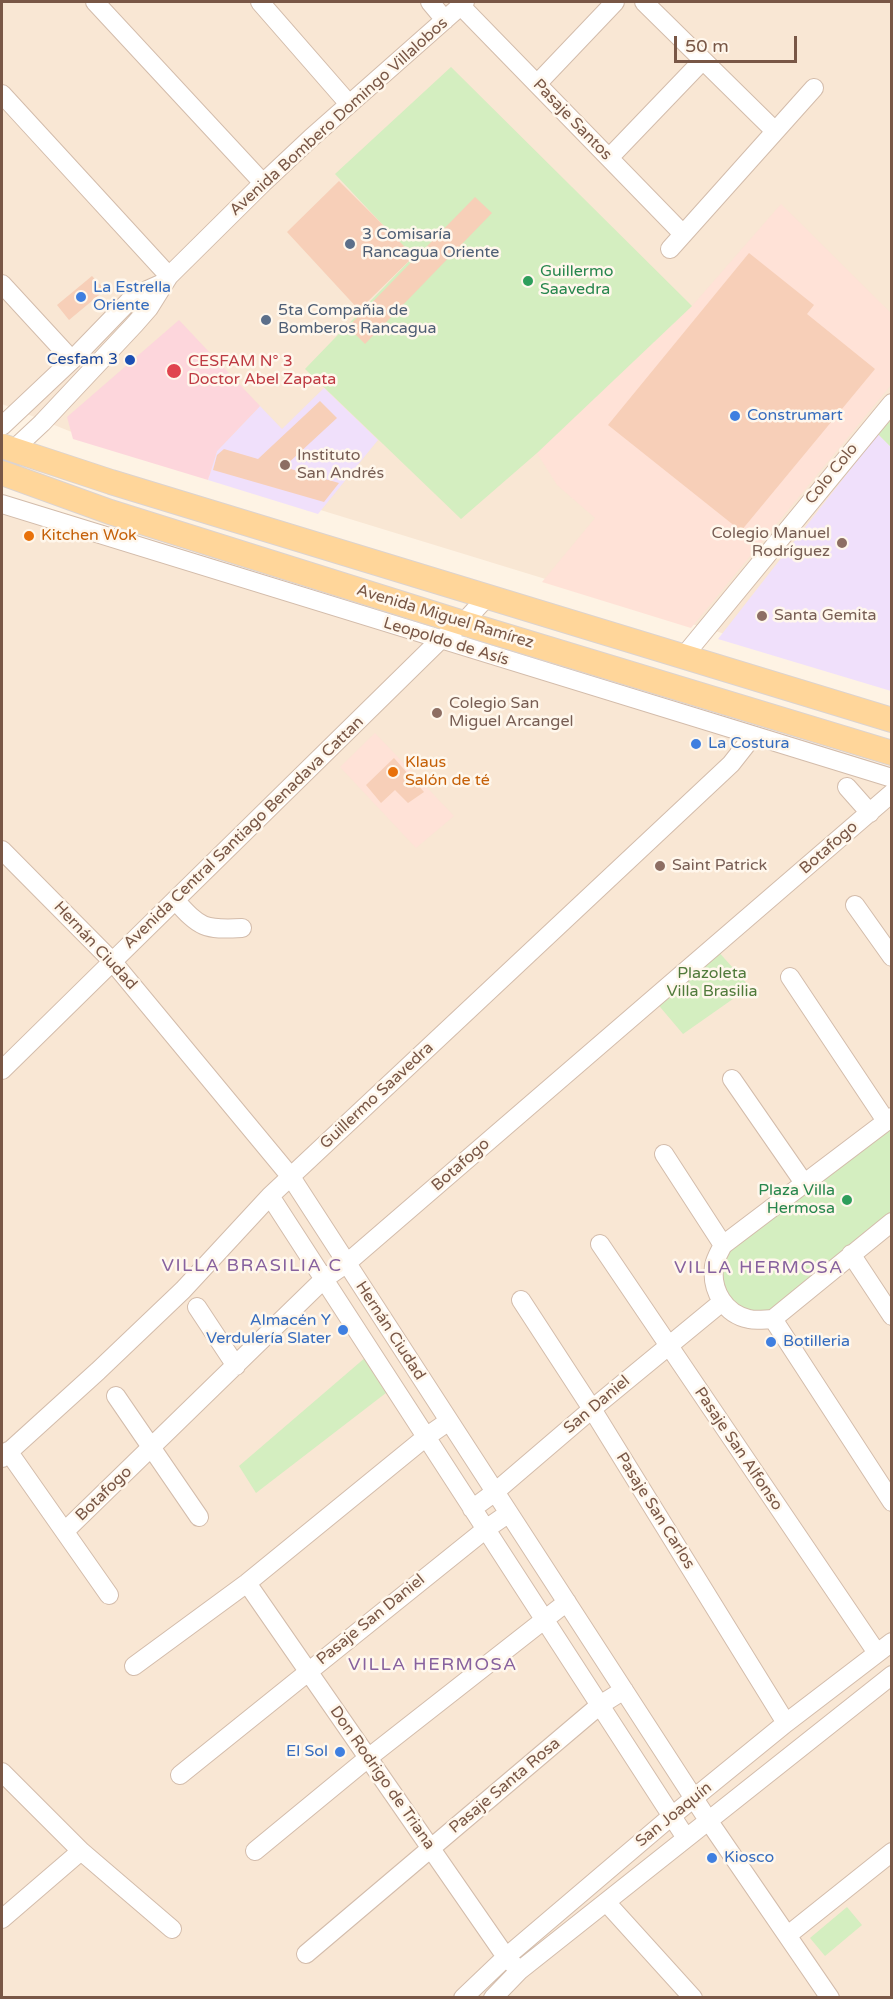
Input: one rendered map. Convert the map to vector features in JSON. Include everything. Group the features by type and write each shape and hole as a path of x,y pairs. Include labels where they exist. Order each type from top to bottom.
{"main road":[{"name":"Avenida Miguel Ramírez","path":"5,454 891,720"},
{"name":"Avenida Miguel Ramírez","path":"2,473 110,512 570,656 710,696 891,753"},
{"path":"570,656 587,650 607,650 683,657"}],"street":[{"path":"95,2 263,183"},
{"path":"260,2 349,104"},
{"path":"430,2 445,20"},
{"path":"537,84 615,2"},
{"path":"644,2 775,131"},
{"name":"Avenida Bombero Domingo Villalobos","path":"5,454 42,423 149,308 166,279 263,183 463,4"},
{"name":"Pasaje Santos","path":"463,4 537,84 683,234"},
{"path":"609,158 703,60"},
{"path":"670,249 814,88"},
{"path":"2,94 166,279"},
{"name":"Avenida Bombero Domingo Villalobos","path":"2,426 72,360 134,296 166,279"},
{"path":"2,284 72,360"},
{"name":"Colo Colo","path":"683,657 891,403"},
{"name":"Leopoldo de Asís","path":"2,504 891,778"},
{"name":"Avenida Central Santiago Benadava Cattan","path":"2,1070 439,640 463,622 487,597"},
{"name":"Guillermo Saavedra","path":"5,1455 175,1297 270,1196 731,764 753,736"},
{"name":"Botafogo","path":"847,787 870,813"},
{"name":"Botafogo","path":"65,1531 324,1279 347,1263 891,793"},
{"name":"Hernán Ciudad","path":"2,850 112,961 291,1177 708,1821 830,1998"},
{"path":"175,900 190,917 204,927 242,928"},
{"path":"855,905 891,957"},
{"path":"790,976 889,1119 723,1245 714,1265 714,1285 722,1302 733,1313 751,1320 773,1318 891,1222"},
{"path":"732,1079 804,1183"},
{"path":"664,1154 723,1245"},
{"name":"Hernán Ciudad","path":"270,1196 686,1838"},
{"name":"Pasaje San Alfonso","path":"600,1244 668,1346 884,1648"},
{"path":"851,1254 891,1316"},
{"name":"Pasaje San Carlos","path":"521,1300 592,1409 786,1723"},
{"name":"San Daniel","path":"472,1509 722,1302"},
{"path":"197,1307 236,1366"},
{"path":"773,1318 891,1502"},
{"path":"116,1396 199,1517"},
{"path":"134,1666 247,1583 426,1437 449,1421"},
{"path":"5,1455 65,1531 109,1595"},
{"name":"Pasaje San Daniel","path":"180,1774 509,1513"},
{"name":"Don Rodrigo de Triana","path":"247,1583 506,1957 519,1971"},
{"path":"255,1851 368,1758 567,1602"},
{"name":"San Joaquín","path":"474,1994 506,1957 671,1816 786,1723 884,1648"},
{"name":"San Joaquín","path":"493,1998 519,1971 891,1675"},
{"name":"Pasaje Santa Rosa","path":"306,1954 600,1705 624,1690"},
{"path":"2,1772 81,1851 172,1929"},
{"path":"2,1919 81,1851"},
{"path":"788,1935 891,1852"},
{"path":"606,1902 693,1998"}],"shaded area":[{"path":"2,2 891,2 891,685 89,439 2,404"},
{"path":"781,204 891,313 891,385 691,628 542,582 595,518 557,485 537,453 692,306"},
{"name":"CESFAM N° 3 Doctor Abel Zapata","path":"179,320 260,406 217,451 208,480 73,439 67,417"},
{"name":"Instituto San Andrés","path":"324,388 378,440 318,514 208,480 217,451 260,406 282,429"},
{"name":"Colegio Manuel Rodríguez","path":"878,434 891,447 891,691 718,639"},
{"path":"2,512 891,776 891,1997 2,1997"},
{"path":"375,733 454,816 416,848 340,767"}],"green space":[{"name":"Guillermo Saavedra","path":"451,67 692,306 537,453 461,519 305,369 413,257 335,174"},
{"path":"891,420 891,447 878,434"},
{"name":"Plazoleta Villa Brasilia","path":"716,949 750,987 683,1034 655,1001"},
{"name":"Plaza Villa Hermosa","path":"891,1117 891,1222 773,1319 751,1320 715,1285 723,1245"},
{"path":"373,1351 395,1386 256,1493 239,1466"},
{"path":"847,1907 862,1925 825,1956 810,1938"}],"building":[{"name":"3 Comisaría Rancagua Oriente","path":"339,181 414,256 359,310 287,232"},
{"path":"475,197 492,213 365,344 348,327"},
{"path":"749,253 814,305 807,314 875,369 741,531 608,425"},
{"name":"La Estrella Oriente","path":"92,276 105,290 69,320 57,305"},
{"path":"320,401 337,418 284,467 339,483 324,502 213,470 217,455 224,449 258,459"},
{"name":"Klaus Salón de té","path":"394,758 424,792 408,803 395,790 381,803 366,785"}],"place":[{"name":"3 Comisaría Rancagua Oriente","path":"350,244"},
{"name":"Guillermo Saavedra","path":"528,281"},
{"name":"La Estrella Oriente","path":"81,297"},
{"name":"5ta Compañia de Bomberos Rancagua","path":"266,320"},
{"name":"Cesfam 3","path":"130,360"},
{"name":"CESFAM N° 3 Doctor Abel Zapata","path":"174,371"},
{"name":"Construmart","path":"735,416"},
{"name":"Instituto San Andrés","path":"285,465"},
{"name":"Kitchen Wok","path":"29,536"},
{"name":"Colegio Manuel Rodríguez","path":"842,543"},
{"name":"Santa Gemita","path":"762,616"},
{"name":"Colegio San Miguel Arcangel","path":"437,713"},
{"name":"La Costura","path":"696,744"},
{"name":"Klaus Salón de té","path":"393,772"},
{"name":"Saint Patrick","path":"660,866"},
{"name":"Plaza Villa Hermosa","path":"847,1200"},
{"name":"Almacén Y Verdulería Slater","path":"343,1330"},
{"name":"Botilleria","path":"771,1342"},
{"name":"El Sol","path":"340,1752"},
{"name":"Kiosco","path":"712,1858"}],"district":[{"name":"VILLA BRASILIA C","path":"252,1266"},
{"name":"VILLA HERMOSA","path":"759,1268"},
{"name":"VILLA HERMOSA","path":"433,1665"}]}
